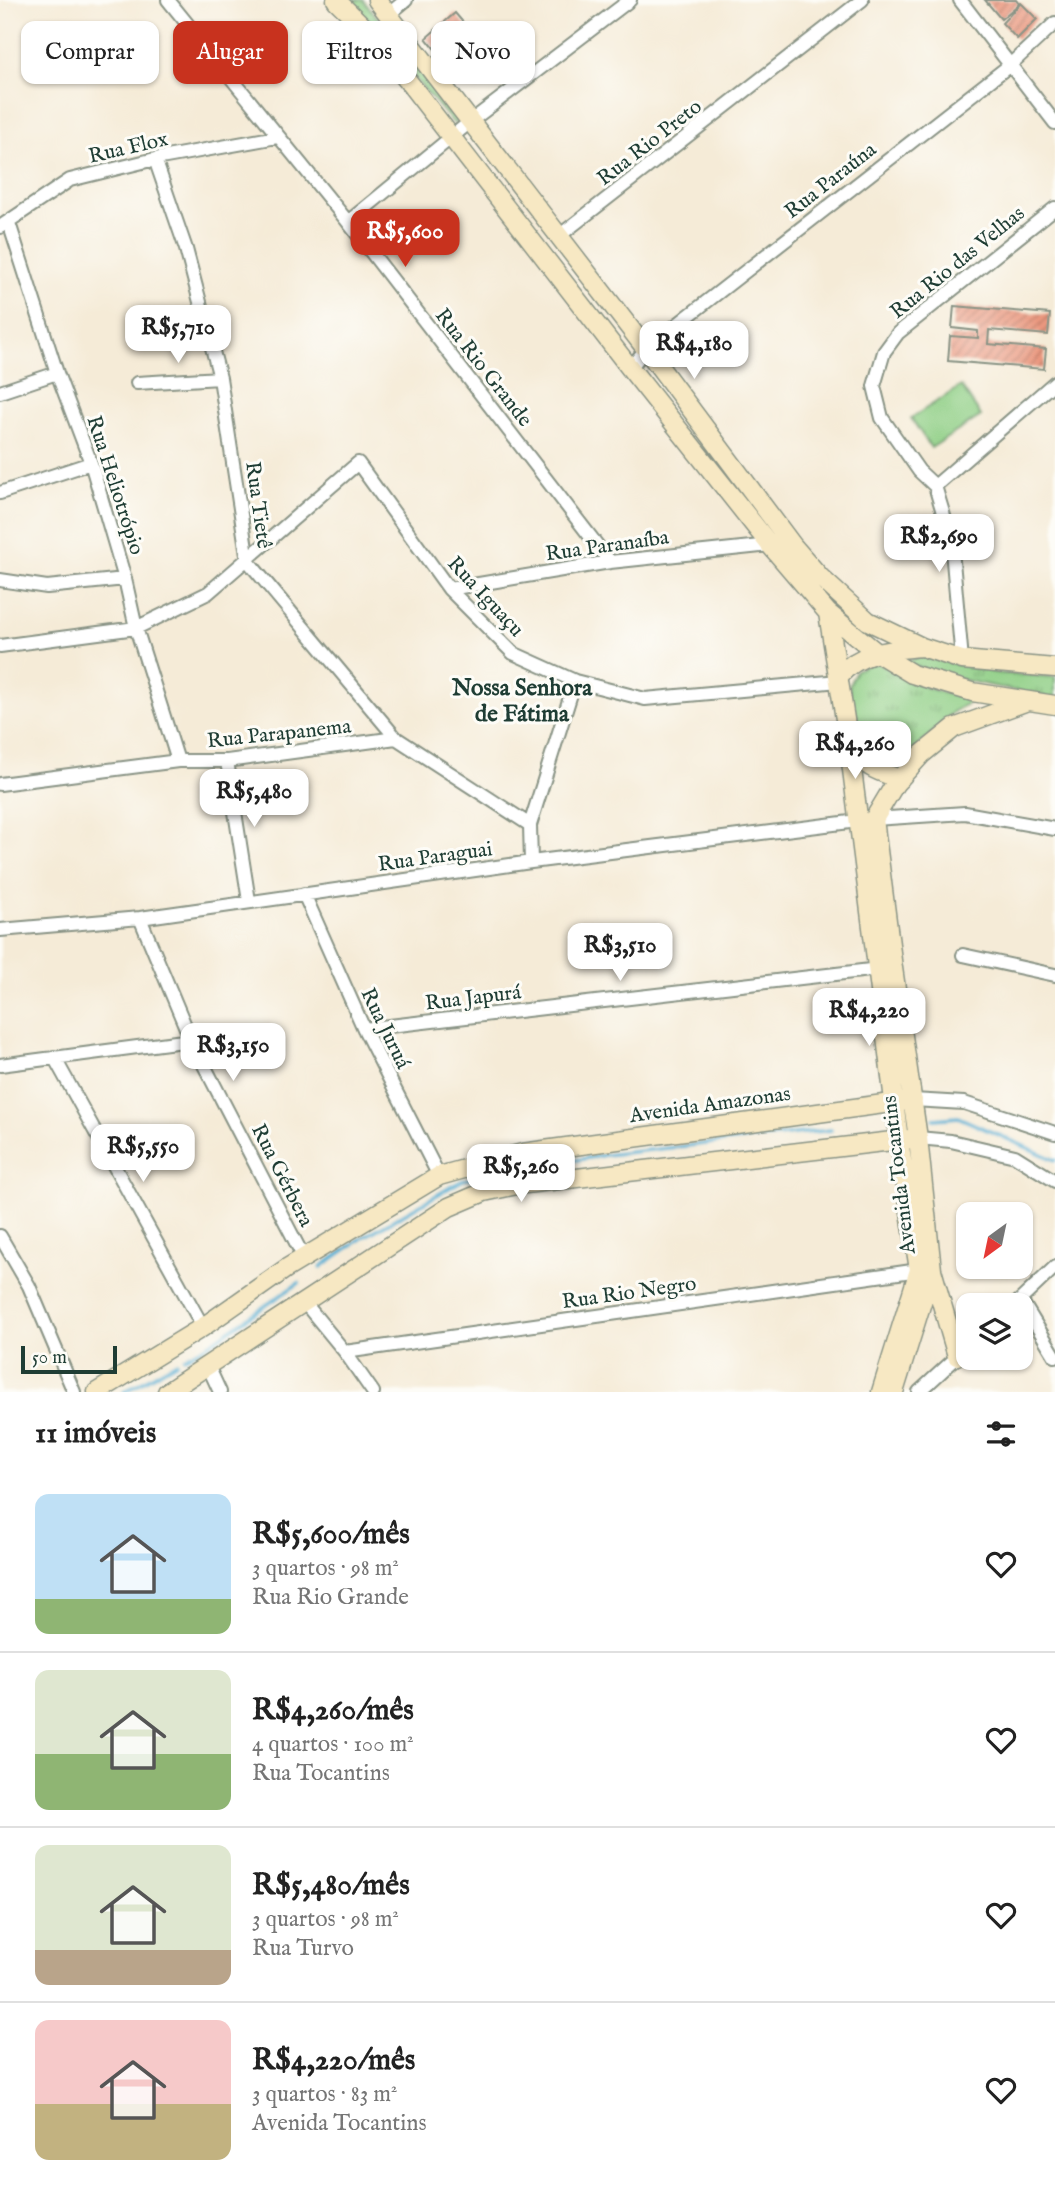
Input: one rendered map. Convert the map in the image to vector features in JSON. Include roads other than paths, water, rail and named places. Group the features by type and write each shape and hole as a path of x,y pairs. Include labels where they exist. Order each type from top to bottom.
{"street":[{"name":"Rua Rio Grande","path":"168,0 348,222 610,562"},
{"path":"336,0 373,36 630,368 770,545 828,613 876,652 912,674 972,692 1055,705"},
{"path":"377,0 646,349 793,546 820,577 868,621 922,647 961,660 1055,668"},
{"path":"389,14 406,0"},
{"path":"348,222 471,121 630,0"},
{"name":"Rua Rio Preto","path":"559,236 862,0"},
{"path":"960,0 1055,123"},
{"name":"Rua Paraúna","path":"630,368 646,349 1010,65 1055,23"},
{"name":"Rua Flox","path":"4,225 70,180 155,159 277,137"},
{"name":"Rua Tietê","path":"155,159 186,249 220,378 247,561 396,738 530,825"},
{"name":"Rua Rio das Velhas","path":"961,660 951,539 935,486 919,471 882,418 874,386 884,352 898,333 1055,208"},
{"name":"Rua Heliotrópio","path":"4,225 91,463 125,579 136,628 178,761"},
{"path":"0,393 57,373"},
{"path":"137,383 220,378"},
{"path":"935,486 1055,382"},
{"path":"0,493 91,463"},
{"name":"Rua Iguaçu","path":"247,561 358,463 449,590 513,653 575,681 645,699 839,679"},
{"name":"Rua Paranaíba","path":"449,590 610,562 770,545"},
{"path":"0,646 136,628 208,593 247,561"},
{"path":"0,580 47,587 125,579"},
{"path":"828,613 848,738 867,820"},
{"path":"839,679 848,666 876,652 922,647"},
{"path":"531,862 530,825 575,681"},
{"path":"867,820 922,754 954,728 1025,702"},
{"name":"Rua Parapanema","path":"0,784 178,761 227,761 396,738"},
{"path":"848,738 861,760 870,768 900,779"},
{"path":"227,761 249,901"},
{"name":"Rua Paraguai","path":"0,930 140,918 531,862 867,820 965,813 1055,829"},
{"name":"Avenida Tocantins","path":"867,820 878,969 904,1101 918,1138 926,1270"},
{"name":"Avenida Tocantins","path":"867,820 904,1101 899,1140 926,1270 956,1338"},
{"name":"Rua Juruá","path":"304,894 365,1030 439,1175"},
{"name":"Rua Gérbera","path":"140,918 191,1040 304,1258"},
{"path":"963,955 1055,975"},
{"name":"Rua Japurá","path":"365,1030 878,969"},
{"path":"0,1065 191,1040"},
{"path":"54,1056 203,1327"},
{"name":"Avenida Amazonas","path":"97,1392 203,1327 304,1258 439,1175 522,1153 904,1101 964,1102 1055,1133"},
{"path":"167,1392 449,1207 484,1192 517,1185 918,1138 951,1141 1015,1156 1055,1181"},
{"path":"0,1236 29,1286 74,1392"},
{"path":"1028,1293 1055,1267"},
{"path":"881,1392 926,1270"},
{"path":"894,1392 926,1270"},
{"name":"Rua Rio Negro","path":"345,1352 926,1270"},
{"path":"304,1302 345,1352 373,1392"},
{"path":"1033,1324 1055,1356"},
{"path":"923,1391 956,1357"},
{"path":"208,1366 220,1392"}],"waterway":[{"path":"934,1119 958,1117 1055,1160"},
{"path":"321,1267 362,1238 463,1180 605,1155 831,1130"},
{"path":"184,1358 299,1283"},
{"path":"124,1392 177,1362"}],"district":[{"name":"Nossa Senhora de Fátima","path":"522,700"}]}
